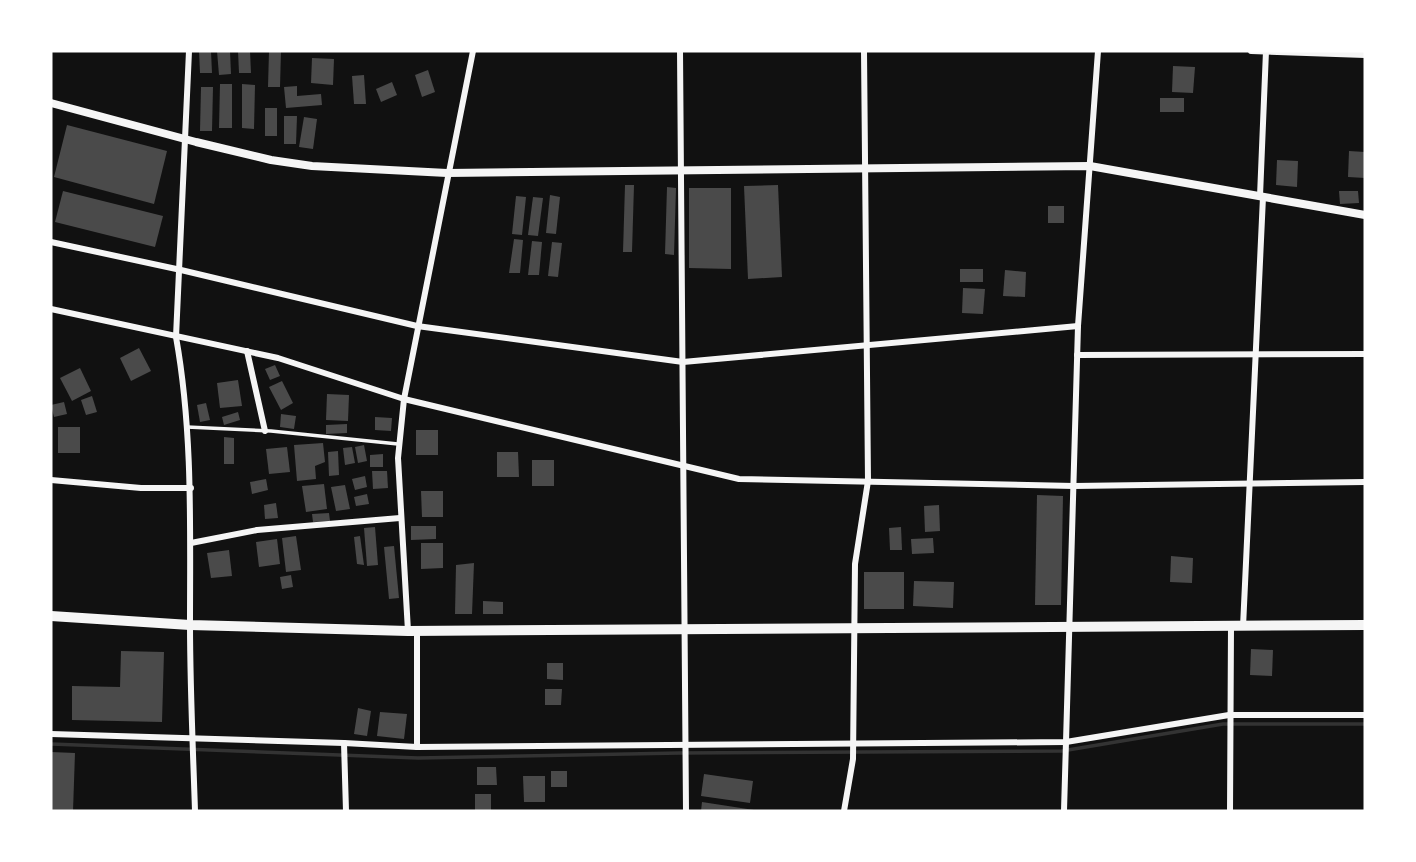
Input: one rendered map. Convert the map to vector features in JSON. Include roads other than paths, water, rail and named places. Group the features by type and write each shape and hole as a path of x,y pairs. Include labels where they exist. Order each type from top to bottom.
{"main road":[{"path":"51,616 190,625 413,631 1365,625"}],"street":[{"path":"189,51 176,337 184,380 191,488 190,625 195,811"},
{"path":"417,747 413,631 400,518 399,444 417,326 473,51"},
{"path":"680,51 686,811"},
{"path":"844,811 853,764 852,629 855,564 868,481 864,51"},
{"path":"1064,811 1078,326 1098,51"},
{"path":"1251,51 1365,55"},
{"path":"1243,627 1256,355 1266,51"},
{"path":"51,103 271,160 312,166 447,173 1090,166 1365,215"},
{"path":"51,242 417,326 682,362 1078,326"},
{"path":"51,309 278,358 404,399 739,479 1074,486 1365,482"},
{"path":"247,351 265,431"},
{"path":"1077,355 1365,354"},
{"path":"51,480 141,488 191,488"},
{"path":"191,543 257,530 400,518"},
{"path":"1230,811 1231,627"},
{"path":"51,734 417,747 1066,742 1229,715 1365,715"},
{"path":"344,743 346,811"}],"lane":[{"path":"187,427 265,431 399,444"}],"waterway":[{"path":"51,744 418,758 680,753 1062,751 1223,724 1365,724"}]}
